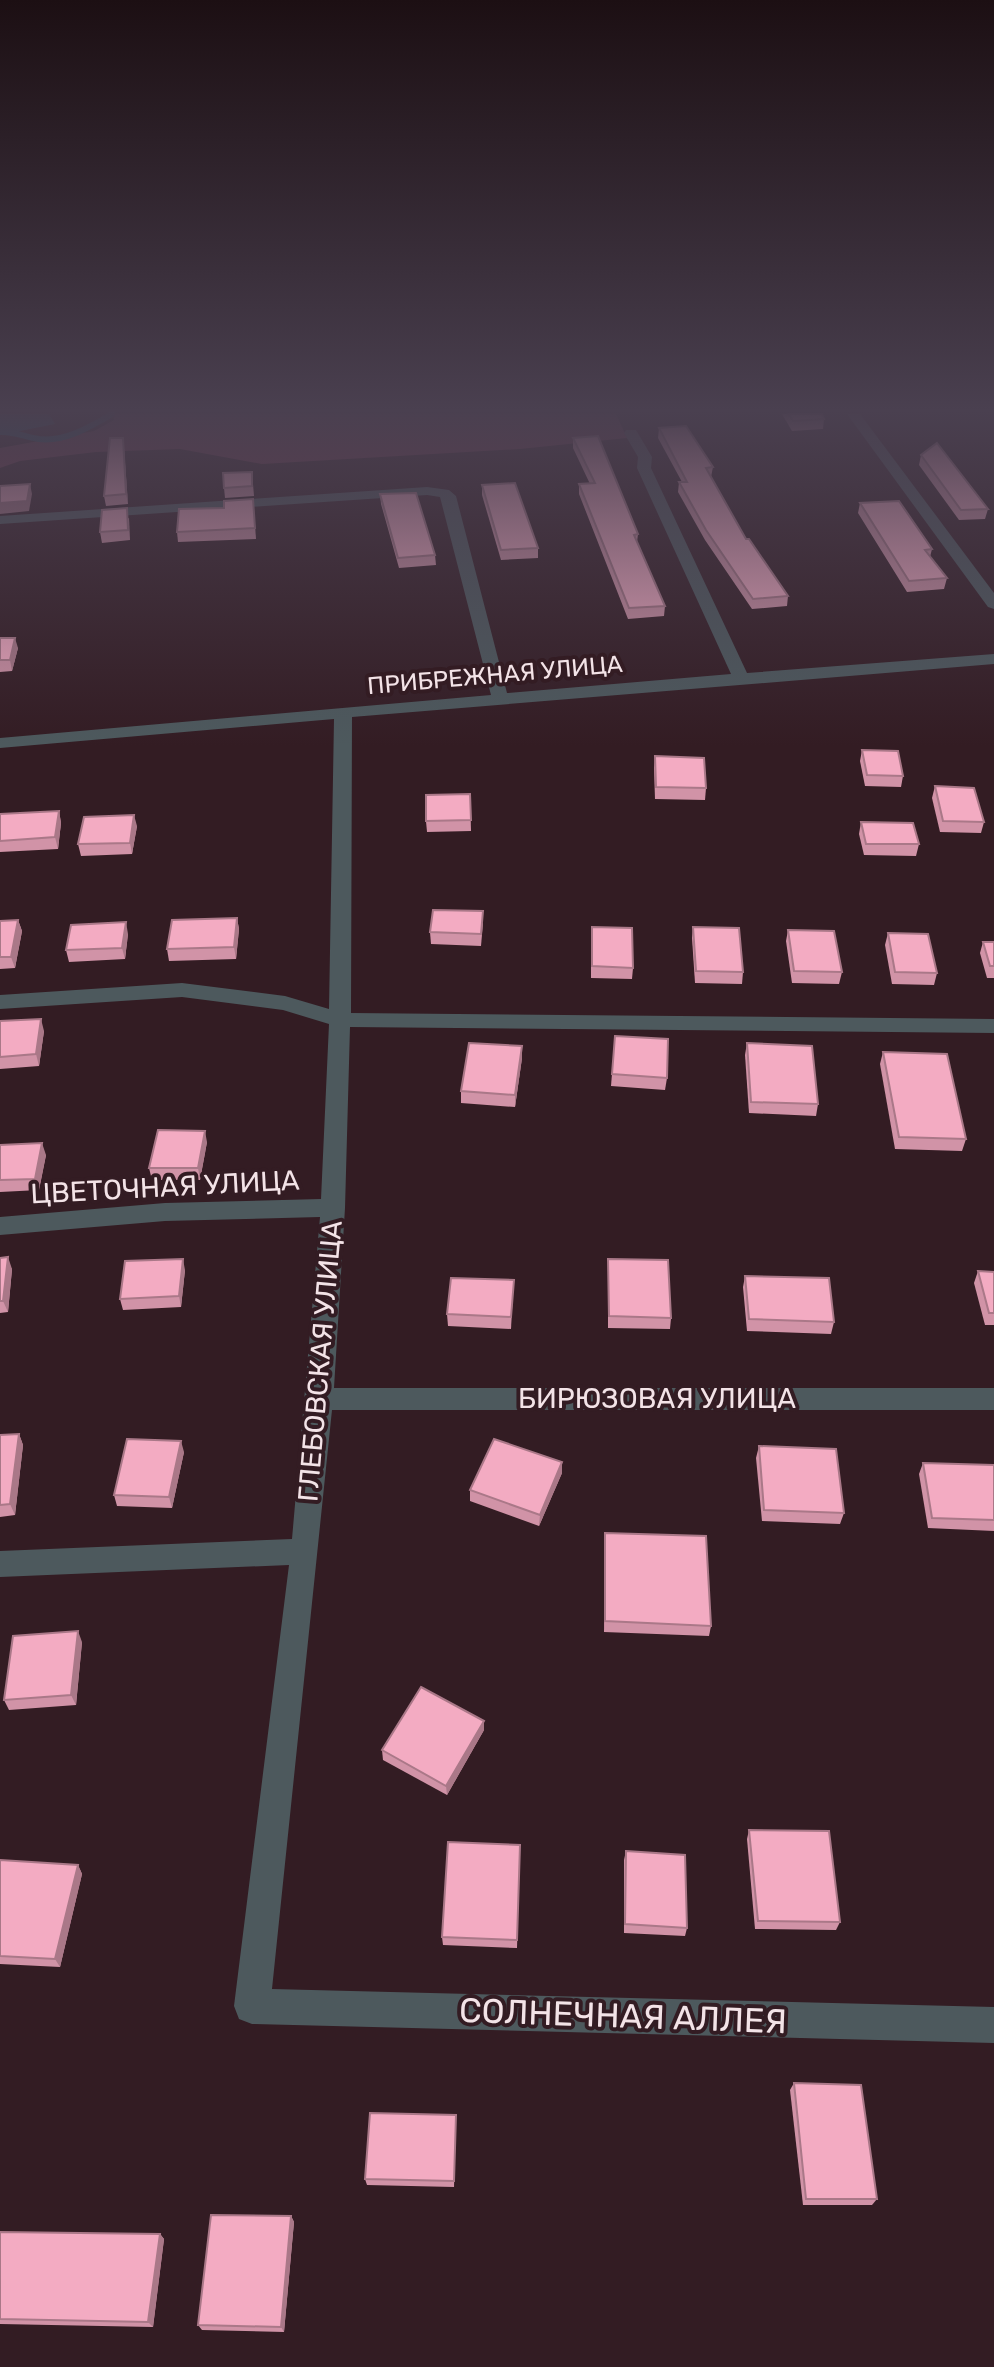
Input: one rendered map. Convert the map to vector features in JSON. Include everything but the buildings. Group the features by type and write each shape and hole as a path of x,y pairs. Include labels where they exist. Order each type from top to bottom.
{"street":[{"path":"456,524 500,698"},
{"path":"670,524 741,678"},
{"path":"935,524 994,604"},
{"name":"ПРИБРЕЖНАЯ УЛИЦА","path":"0,743 500,698 994,659"},
{"name":"ГЛЕБОВСКАЯ УЛИЦА","path":"252,2006 304,1551 333,1208 343,713"},
{"path":"0,1002 182,990 285,1003 339,1020 994,1026"},
{"name":"ЦВЕТОЧНАЯ УЛИЦА","path":"0,1226 165,1212 333,1208"},
{"name":"БИРЮЗОВАЯ УЛИЦА","path":"319,1399 994,1399"},
{"path":"0,1564 304,1551"},
{"name":"СОЛНЕЧНАЯ АЛЛЕЯ","path":"252,2006 994,2025"}]}
